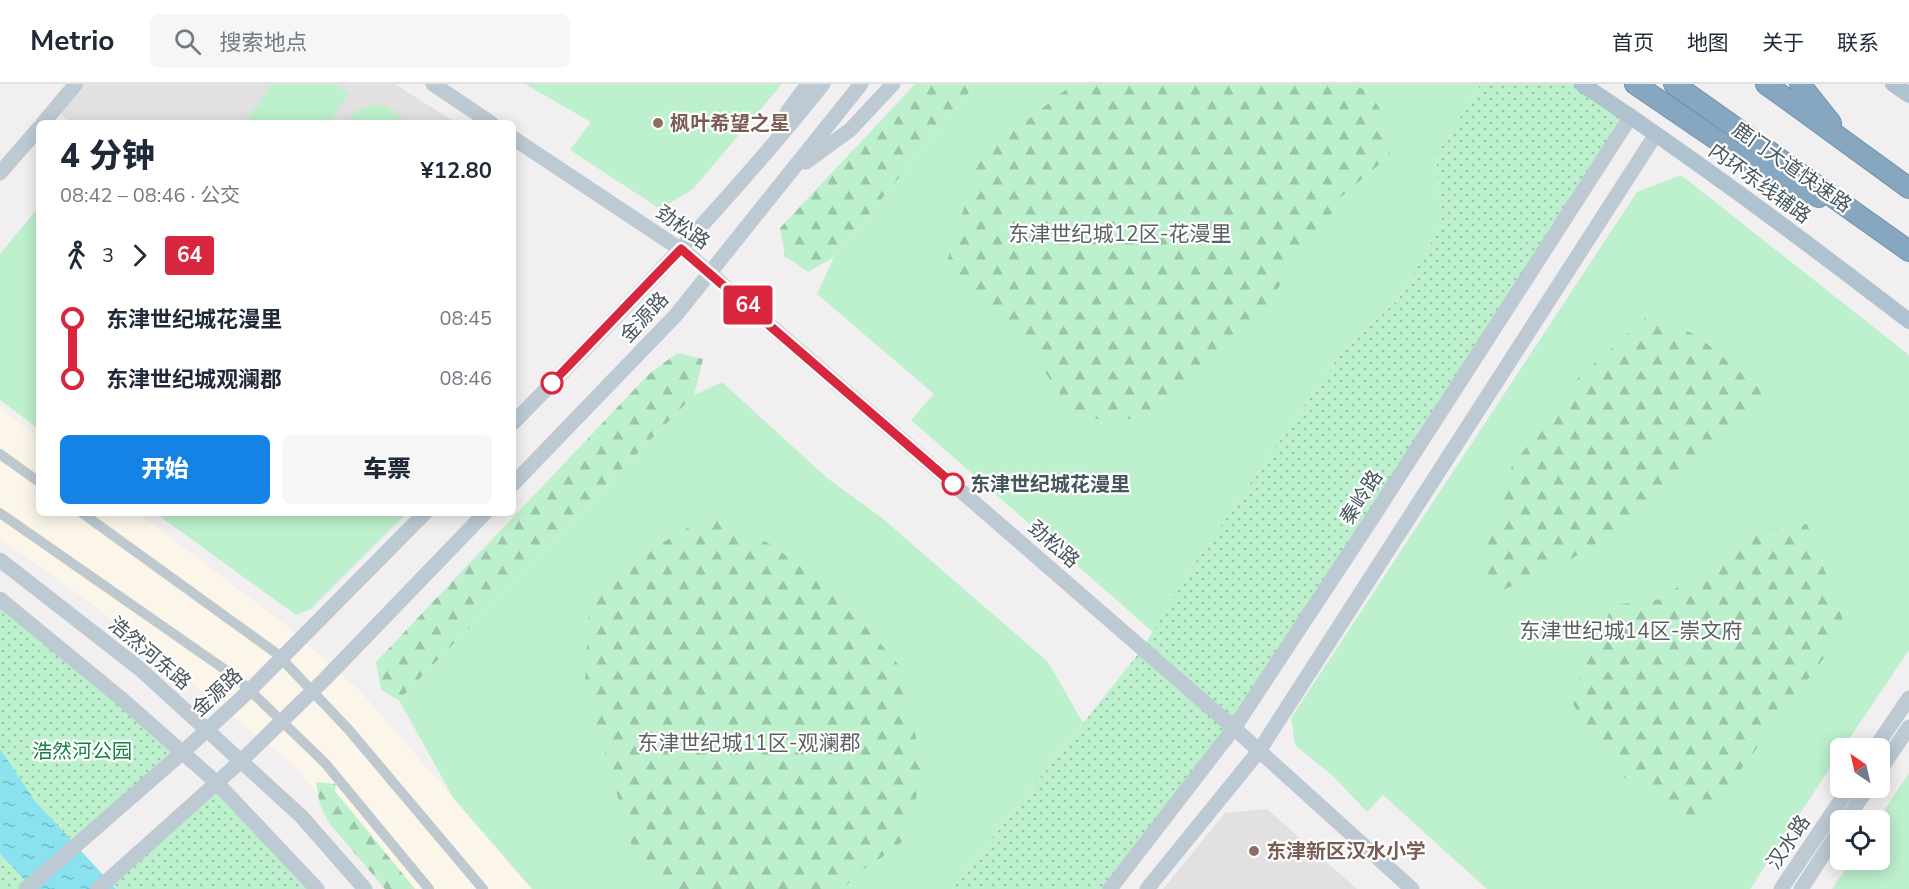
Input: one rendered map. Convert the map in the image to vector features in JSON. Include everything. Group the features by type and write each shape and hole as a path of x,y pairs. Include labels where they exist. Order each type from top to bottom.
{"highway":[{"path":"1635,84 1767,174 1858,213"},
{"name":"鹿门大道快速路","path":"1674,84 1909,250"},
{"path":"1766,84 1909,188"},
{"path":"1800,84 1846,141"}],"main road":[{"name":"内环东线辅路","path":"1582,84 1656,134 1818,251 1909,321"},
{"path":"1893,84 1909,95"}],"street":[{"path":"46,120 76,84"},
{"path":"432,84 486,120"},
{"path":"770,151 788,111 808,84"},
{"name":"金源路","path":"516,420 681,249 770,151 823,84"},
{"name":"金源路","path":"516,481 676,315 861,84"},
{"path":"791,172 850,130 892,84"},
{"name":"秦岭路","path":"1110,889 1234,729 1630,116"},
{"path":"0,173 36,131"},
{"path":"1147,889 1259,751 1656,134"},
{"name":"劲松路","path":"516,140 681,249 710,273 1234,729 1412,889"},
{"path":"0,454 36,480"},
{"path":"0,513 237,678 325,763 429,889"},
{"path":"86,516 281,659 349,730 483,889"},
{"name":"金源路","path":"26,889 183,752 250,690 422,516"},
{"path":"98,889 241,761 482,516"},
{"name":"浩然河东路","path":"0,560 140,669 301,816 365,889"},
{"path":"0,599 123,700 217,783 317,889"},
{"path":"1882,738 1909,698"},
{"path":"1890,755 1909,727"},
{"name":"汉水路","path":"1781,889 1842,798"},
{"name":"汉水路","path":"1801,889 1830,844"}],"shaded area":[{"path":"85,84 395,84 451,120 69,120 60,114"},
{"path":"0,408 36,435 36,516 142,516 287,626 362,693 532,889 394,889 294,765 95,606 0,538"},
{"name":"东津新区汉水小学","path":"1267,809 1357,889 1163,889 1225,813"}],"green space":[{"path":"272,84 335,84 349,94 331,120 246,120"},
{"path":"525,84 782,84 693,189 660,209 570,150 591,122"},
{"path":"915,84 976,84 834,257 808,272 785,256 780,228"},
{"path":"976,84 1481,84 1436,156 1442,224 1398,300 1344,349 1192,567 1153,632 911,420 934,394 817,294 834,257"},
{"path":"1073,84 1354,84 1371,94 1391,129 1390,155 1335,202 1328,226 1259,314 1161,406 1114,425 1070,409 1031,351 972,301 946,265 981,154"},
{"path":"1481,84 1582,84 1631,116 1234,728 1107,889 952,889 1142,649 1192,567 1344,349 1398,300 1442,224 1436,156"},
{"path":"384,105 405,120 349,120 362,108"},
{"path":"1681,175 1909,355 1909,650 1850,738 1830,738 1830,768 1750,889 1487,889 1383,795 1367,812 1334,777 1295,745 1291,718 1637,192"},
{"path":"36,211 36,427 0,400 0,254"},
{"path":"1649,315 1698,336 1767,395 1638,517 1565,563 1498,592 1482,564 1512,466 1579,377"},
{"path":"677,353 703,359 694,395 399,700 381,690 376,662 648,375"},
{"path":"722,382 827,478 882,518 1048,662 1083,723 952,889 532,889 454,799 399,700 694,395"},
{"path":"713,513 775,547 823,584 857,616 902,669 922,768 908,837 857,874 843,889 665,889 637,864 585,683 589,609 619,568"},
{"path":"159,516 404,516 311,609 296,615"},
{"path":"1807,524 1846,628 1692,831 1620,774 1595,745 1570,698 1613,605 1662,599 1747,534"},
{"name":"浩然河公园","path":"0,599 183,752 76,846 35,801 0,749"},
{"path":"1909,773 1909,889 1832,889 1845,870 1890,870 1890,810 1885,810"},
{"path":"316,782 336,784 335,791 415,889 385,889 329,823 320,805"},
{"path":"217,783 317,889 116,889 108,880"},
{"path":"0,854 30,885 26,889 0,889"}],"water":[{"path":"0,749 35,801 116,889 33,889 0,854"}],"bus line":[{"name":"64","path":"552,383 681,249 953,484"}],"place":[{"name":"枫叶希望之星","path":"658,123"},
{"name":"东津世纪城花漫里","path":"953,484"},
{"name":"东津新区汉水小学","path":"1254,851"}],"district":[{"name":"东津世纪城12区-花漫里","path":"1120,234"},
{"name":"东津世纪城14区-崇文府","path":"1631,631"},
{"name":"东津世纪城11区-观澜郡","path":"749,743"}]}
